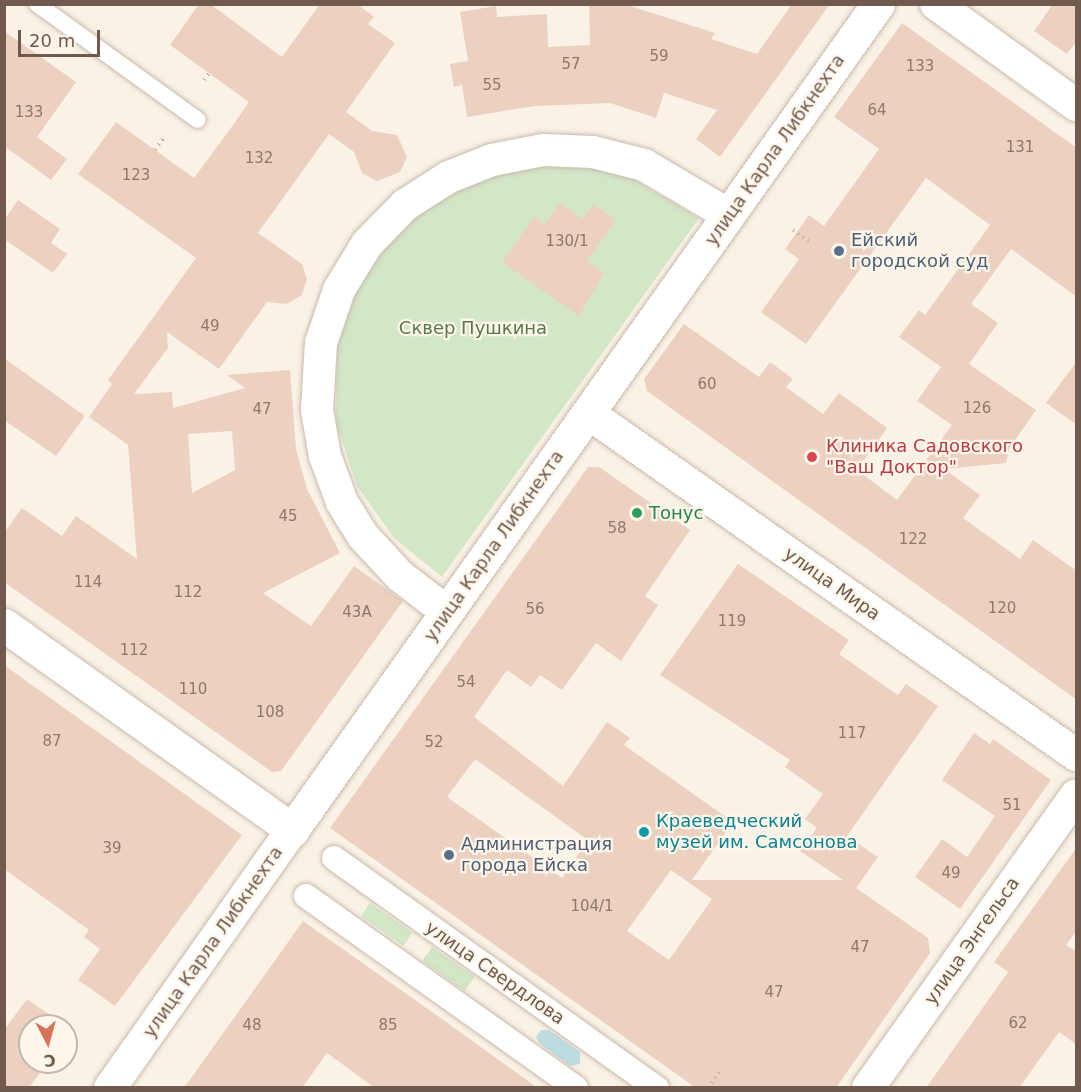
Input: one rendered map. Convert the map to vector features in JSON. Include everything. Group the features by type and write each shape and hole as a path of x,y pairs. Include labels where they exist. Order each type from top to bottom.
{"street":[{"name":"улица Карла Либкнехта","path":"110,1088 878,4"},
{"path":"936,4 1077,105"},
{"path":"447,612 400,576 363,536 331,477 321,439 316,386 321,343 339,290 367,244 405,205 449,177 492,160 543,150 593,152 644,165 729,215"},
{"name":"улица Мира","path":"588,413 1077,755"},
{"path":"4,625 292,830"},
{"name":"улица Энгельса","path":"868,1088 1077,795"},
{"name":"улица Свердлова","path":"334,858 657,1088"},
{"path":"306,896 576,1088"}],"lane":[{"path":"37,4 198,120"}],"path":[{"path":"204,80 209,73"},
{"path":"155,150 165,136"},
{"path":"793,230 811,243"},
{"path":"708,1088 722,1068"}],"green space":[{"name":"Сквер Пушкина","path":"545,165 592,168 633,179 699,218 442,577 394,538 357,486 336,422 337,344 358,285 400,228 441,197 492,174"},
{"path":"370,903 413,933 403,946 361,916"},
{"path":"432,947 475,977 465,991 422,961"}],"water":[{"path":"541,1030 549,1030 580,1052 580,1064 570,1066 540,1044 536,1037"}],"building":[{"path":"199,4 210,4 282,57 320,4 357,4 374,17 368,24 395,43 346,112 372,131 397,135 407,157 400,172 377,181 362,173 354,152 329,134 258,233 302,264 307,280 301,296 286,304 267,302 219,369 167,332 168,348 134,394 172,392 173,408 245,388 227,375 290,370 296,449 307,489 340,553 263,593 311,626 354,566 403,601 281,771 272,772 4,582 4,533 22,508 62,536 76,516 137,559 128,445 89,417 112,384 108,380 196,258 78,174 116,122 194,178 233,125 249,102 170,45","holes":["232,431 235,470 192,493 188,434"]},
{"path":"589,4 624,4 715,33 711,39 757,54 792,4 830,4 720,157 696,139 717,110 664,93 656,118 610,103 535,106 467,117 462,85 454,87 450,64 468,61 460,12 496,6 497,17 547,14 548,47 590,45"},
{"path":"1053,4 1077,4 1077,41 1067,54 1034,31"},
{"path":"902,23 1077,148 1077,297 1011,249 971,304 998,323 969,364 1036,410 1009,449 1006,463 944,469 980,495 963,518 1020,559 1033,540 1077,571 1077,700 647,391 644,379 684,324 759,377 770,362 793,379 786,387 823,414 839,393 887,428 857,470 897,500 952,425 917,401 941,367 899,337 919,310 925,315 990,225 926,178 806,344 761,312 799,259 785,249 809,215 824,226 879,149 834,117"},
{"path":"4,31 76,82 37,137 67,159 51,180 4,146"},
{"path":"18,200 60,229 51,243 67,254 53,273 4,239 4,220"},
{"path":"560,203 583,219 593,204 616,220 587,261 604,273 579,316 502,262 534,217 545,224"},
{"path":"4,358 85,416 56,456 4,420"},
{"path":"1077,361 1077,425 1046,403"},
{"path":"588,467 599,467 690,530 645,596 658,605 621,661 596,643 562,690 540,675 531,687 507,670 474,717 563,786 607,722 630,738 624,745 733,822 692,880 843,880 800,851 817,828 805,819 823,794 785,767 790,760 660,675 738,564 849,640 839,654 898,695 906,684 938,706 847,836 878,857 856,888 928,938 930,953 836,1088 696,1088 330,828","holes":["475,759 588,840 562,878 447,797","671,870 712,899 669,960 627,931"]},
{"path":"4,665 242,835 115,1006 78,980 100,949 84,937 89,930 4,869"},
{"path":"974,733 990,744 993,739 1051,780 960,909 915,877 942,839 967,857 995,816 942,780"},
{"path":"1077,847 1077,930 1066,945 1077,952 1077,1045 1059,1032 1019,1088 926,1088 1008,972 994,962"},
{"path":"303,921 538,1088 375,1088 327,1053 302,1088 184,1088"},
{"path":"27,999 48,1014 18,1014 18,1074 39,1074 29,1088 4,1088 4,1030"}],"place":[{"name":"Ейский городской суд","path":"839,251"},
{"name":"Клиника Садовского \"Ваш Доктор\"","path":"812,457"},
{"name":"Тонус","path":"637,513"},
{"name":"Краеведческий музей им. Самсонова","path":"644,832"},
{"name":"Администрация города Ейска","path":"449,855"}]}
